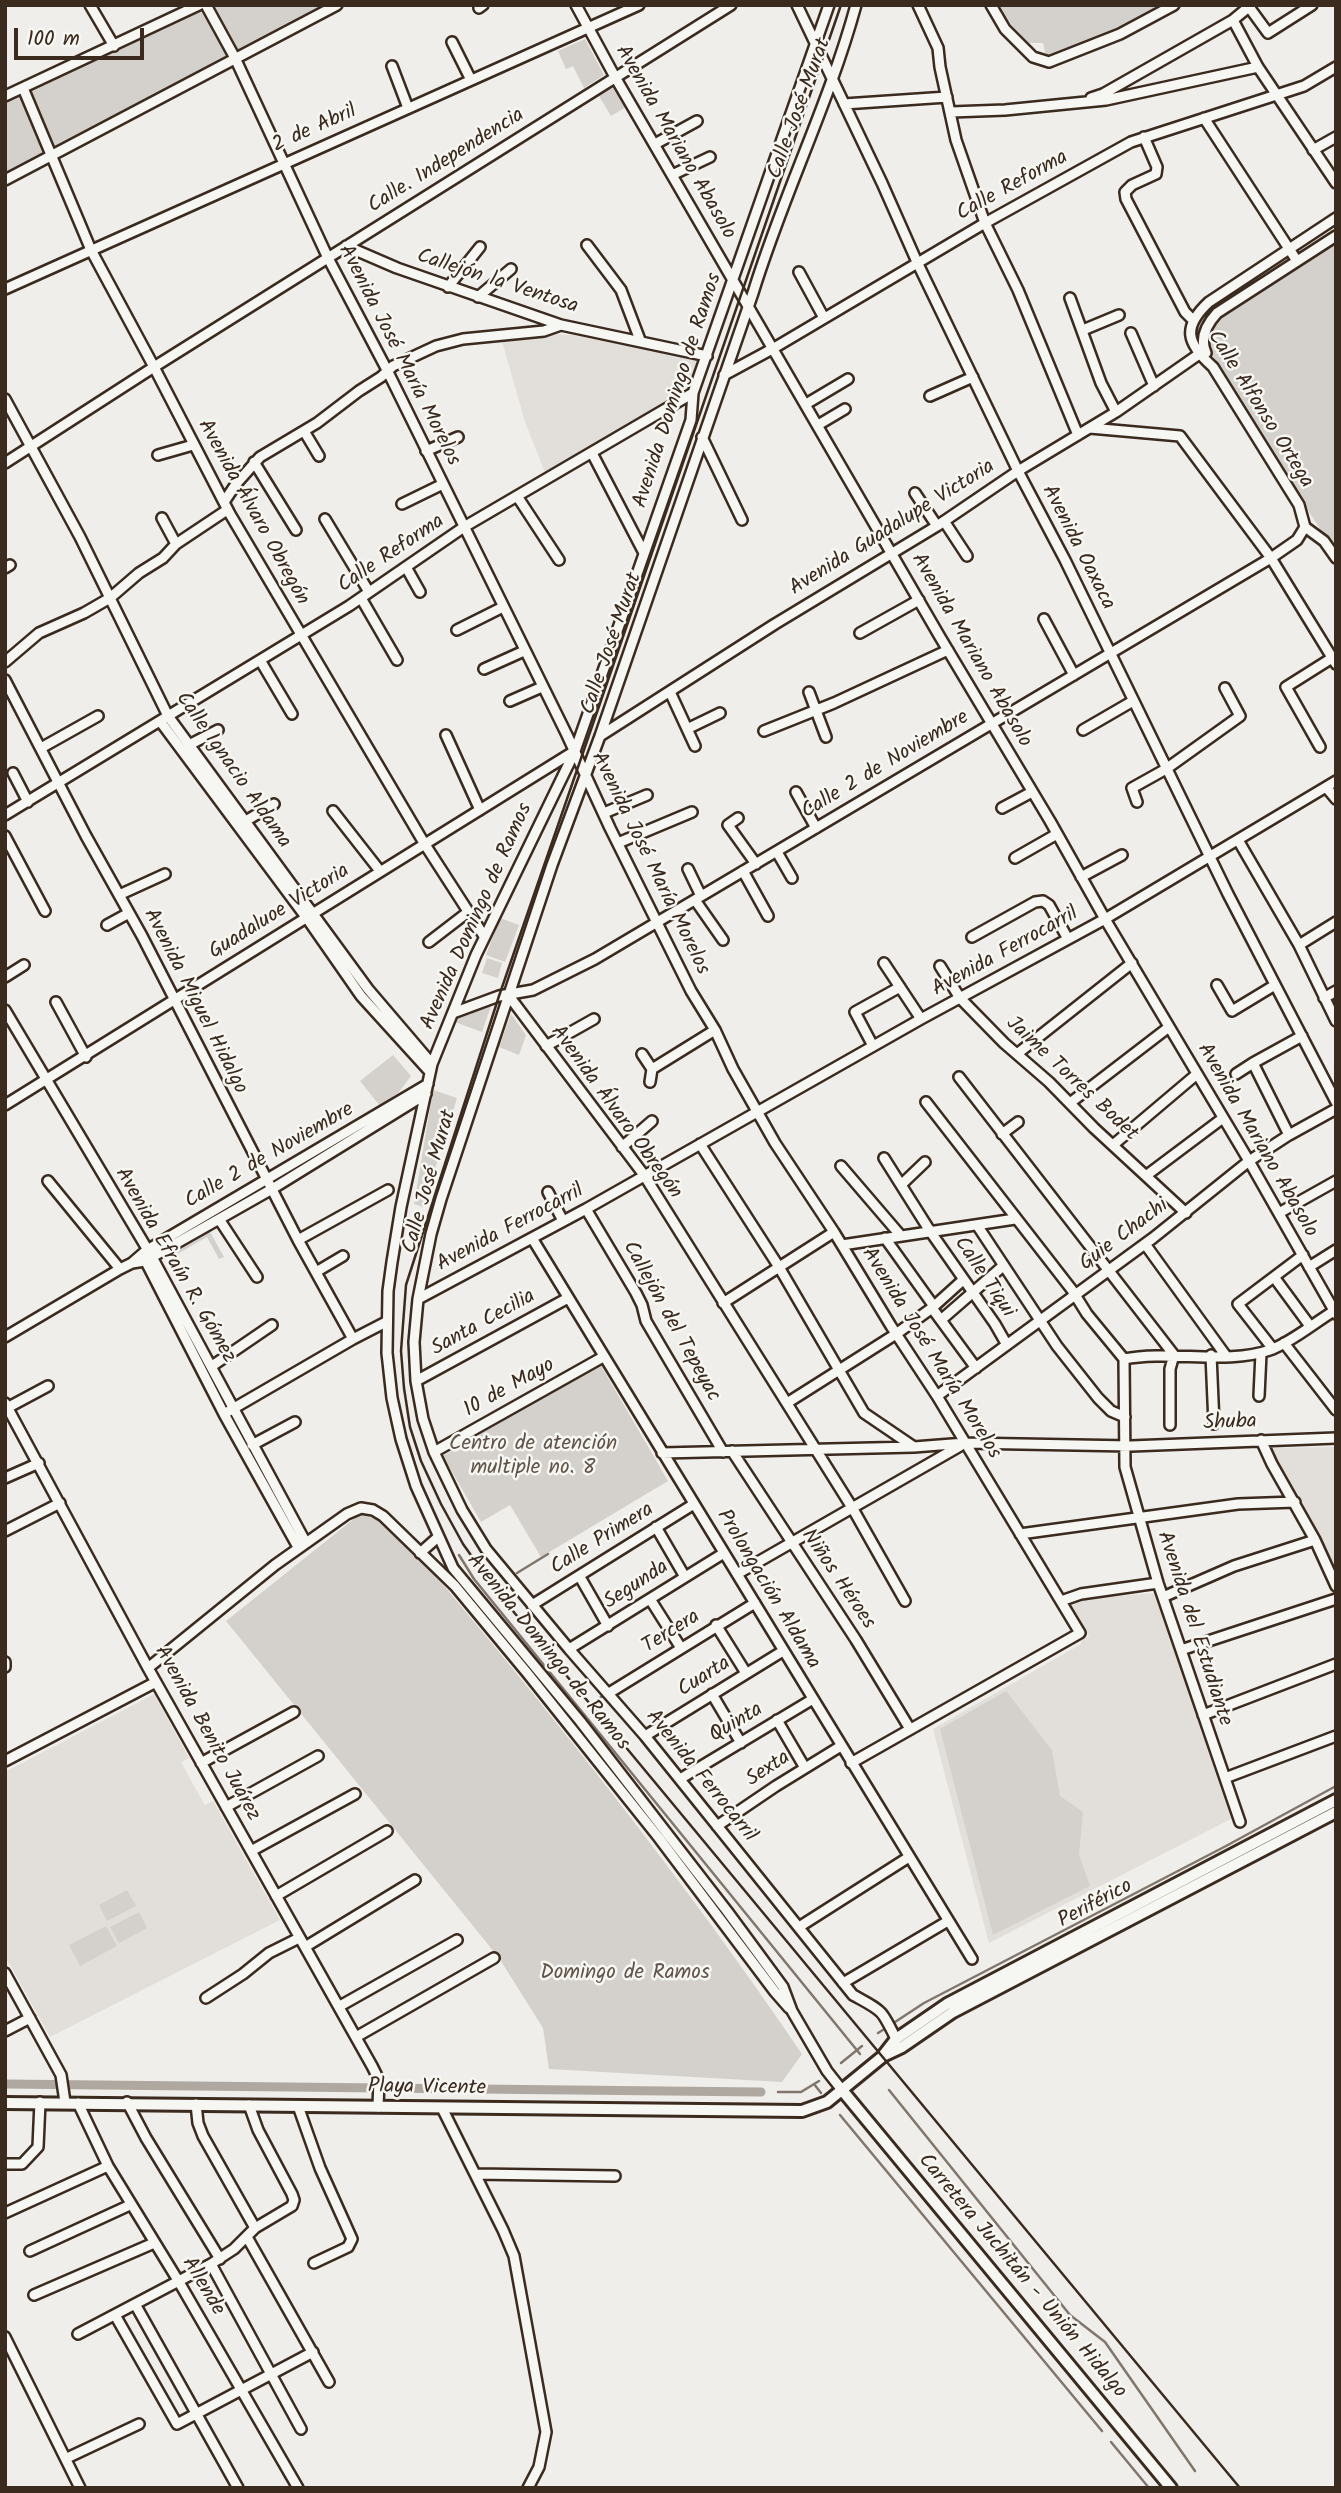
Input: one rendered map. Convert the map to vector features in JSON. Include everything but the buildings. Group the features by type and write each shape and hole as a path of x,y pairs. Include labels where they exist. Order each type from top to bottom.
{"main road":[{"name":"Periférico","path":"842,2090 882,2057 896,2039 947,2004 1336,1800"},
{"name":"Periférico","path":"882,2057 902,2047 953,2012 1336,1812"},
{"name":"Playa Vicente","path":"5,2103 40,2102 65,2097 78,2103 771,2113 811,2109 827,2102 842,2090"},
{"name":"Carretera Juchitán - Unión Hidalgo","path":"842,2090 1171,2488"}],"street":[{"path":"90,5 114,46"},
{"path":"5,96 199,5"},
{"name":"Avenida José María Morelos","path":"206,5 235,58 328,258 387,370 691,991 715,1030 733,1069 775,1143 834,1232 1080,1633 910,1729"},
{"path":"5,180 337,5"},
{"name":"Avenida Mariano Abasolo","path":"576,5 615,77 1335,1312"},
{"name":"2 de Abril","path":"5,289 639,5"},
{"name":"Calle. Independencia","path":"5,463 731,5"},
{"name":"Avenida Oaxaca","path":"797,5 1018,471 1336,1102"},
{"name":"Avenida Domingo de Ramos","path":"829,5 693,393 691,420 575,751 484,936 431,1068 401,1207 387,1292 386,1322 392,1398 401,1439 416,1486 459,1583 576,1724 723,1914 775,1992 792,2011 823,2065 842,2090"},
{"name":"Calle José Murat","path":"418,1299 441,1199 552,865 600,736 771,234 832,78 856,5"},
{"path":"918,5 938,48 956,140 985,223 1018,290 1078,435"},
{"path":"991,5 1006,29 1034,57 1049,62 1120,34 1174,5"},
{"path":"1083,101 1103,94 1233,20 1250,6 1268,33 1312,5"},
{"path":"1233,20 1258,67 1336,183"},
{"path":"452,42 471,80"},
{"path":"392,66 408,108"},
{"path":"951,112 1005,110 1106,100 1258,67"},
{"name":"Calle Reforma","path":"724,375 985,223 1131,142 1304,86 1336,67"},
{"name":"Avenida Álvaro Obregón","path":"23,89 91,250 225,506 424,843 484,936"},
{"path":"844,104 947,97"},
{"path":"1204,118 1297,261"},
{"path":"655,144 697,121"},
{"path":"1144,137 1157,167 1156,174 1132,185 1125,192 1126,199 1185,313 1193,320"},
{"path":"1313,150 1336,137"},
{"path":"672,175 710,157"},
{"name":"Calle Alfonso Ortega","path":"1305,527 1299,505 1213,367 1192,343 1190,327 1195,315 1209,302 1336,218"},
{"path":"1202,352 1206,326 1217,313 1336,236"},
{"path":"587,245 621,290 640,340"},
{"name":"Callejón la Ventosa","path":"346,246 448,287 561,325 706,356"},
{"path":"448,287 480,247"},
{"path":"478,297 511,269"},
{"path":"799,272 824,318"},
{"path":"1070,298 1101,383 1116,412"},
{"path":"1083,330 1119,315"},
{"path":"5,662 39,633 110,598 139,573 163,558 176,544 225,506 254,462 381,377 387,370 436,346 463,339 544,331 561,325"},
{"path":"1131,333 1154,386"},
{"name":"Avenida Guadalupe Victoria","path":"600,736 940,523 1018,471 1116,412 1202,352"},
{"path":"930,396 973,377"},
{"path":"806,404 848,379"},
{"name":"Calle Reforma","path":"5,816 365,595 464,527 693,393"},
{"name":"Calle Ignacio Aldama","path":"5,399 110,598 164,719 310,915 364,993 431,1068"},
{"path":"818,425 845,409"},
{"path":"1088,428 1180,436 1271,558 1334,661 1286,687 1320,747"},
{"path":"304,430 319,456"},
{"path":"426,450 458,437"},
{"path":"702,438 742,520"},
{"path":"158,455 193,445"},
{"path":"592,453 645,553"},
{"path":"254,462 296,530"},
{"path":"402,504 443,484"},
{"path":"915,493 967,556"},
{"path":"517,496 559,560"},
{"path":"162,518 176,544"},
{"path":"325,519 397,660"},
{"path":"1305,527 1324,541 1336,558"},
{"name":"Calle 2 de Noviembre","path":"509,996 533,990 596,959 1271,558 1297,540 1305,527"},
{"path":"406,567 420,592"},
{"path":"860,633 919,600"},
{"path":"457,630 503,607"},
{"path":"1044,619 1074,675"},
{"path":"764,731 948,650"},
{"path":"484,668 524,651"},
{"path":"260,660 292,714"},
{"name":"Avenida Miguel Hidalgo","path":"5,680 298,1240 353,1339"},
{"path":"510,701 542,687"},
{"path":"1137,802 1132,788 1166,769 1240,716 1225,688"},
{"path":"670,692 695,746"},
{"path":"809,692 825,737"},
{"path":"1083,730 1133,701"},
{"path":"687,729 720,713"},
{"path":"41,748 98,716"},
{"name":"Calle Ignacio Aldama","path":"164,719 189,745 239,819"},
{"path":"189,745 218,730"},
{"path":"446,735 480,810"},
{"name":"Guadaluoe Victoria","path":"5,1105 575,751"},
{"path":"13,773 28,802"},
{"name":"Avenida Ferrocarril","path":"896,2039 884,2013 853,1995 645,1736 486,1549 462,1510 434,1452 423,1419 416,1381 414,1342 418,1299 586,1209 921,1018 1105,919 1336,781"},
{"path":"1326,787 1336,799"},
{"path":"796,792 816,828"},
{"path":"1002,808 1032,792"},
{"path":"604,813 647,795"},
{"path":"239,819 274,804"},
{"path":"333,811 380,871"},
{"path":"618,843 692,812"},
{"path":"738,818 728,825 756,864"},
{"path":"1015,858 1057,834"},
{"path":"5,836 45,911"},
{"path":"1238,840 1299,945 1336,1021"},
{"path":"777,852 792,878"},
{"path":"1081,877 1122,855"},
{"path":"688,869 698,898 723,940"},
{"path":"743,871 768,916"},
{"path":"118,895 165,874"},
{"path":"972,937 1035,902 1043,901 1068,939"},
{"path":"429,942 468,912"},
{"path":"107,925 129,913"},
{"path":"1299,945 1336,922"},
{"path":"884,963 921,1018"},
{"path":"1017,1054 1132,963"},
{"path":"5,977 24,965"},
{"name":"Jaime Torres Bodet","path":"940,966 960,998 1186,1213"},
{"path":"1217,985 1231,1011 1275,985"},
{"path":"873,1046 855,1012 900,987"},
{"path":"1324,998 1336,991"},
{"path":"453,1013 481,1002 509,996"},
{"name":"Avenida Álvaro Obregón","path":"509,996 644,1175 853,1509 905,1601"},
{"path":"56,1002 86,1056"},
{"name":"Avenida Efraín R. Gómez","path":"5,1010 212,1366 302,1545"},
{"path":"546,1046 594,1019"},
{"path":"1070,1103 1169,1027"},
{"path":"652,1069 715,1030"},
{"path":"1236,1074 1302,1036"},
{"path":"642,1054 652,1069 650,1082"},
{"path":"1253,1063 1289,1135"},
{"path":"1113,1145 1197,1074"},
{"path":"959,1077 1174,1355"},
{"name":"Calle 2 de Noviembre","path":"146,1256 404,1103 428,1084"},
{"name":"Calle 2 de Noviembre","path":"404,1103 426,1094"},
{"path":"926,1102 1124,1359 1261,1353 1284,1343 1335,1312"},
{"path":"404,1103 422,1114"},
{"name":"Guie Chachi","path":"936,1396 1145,1244 1249,1161 1336,1109"},
{"path":"1147,1175 1223,1118"},
{"path":"622,1147 652,1121"},
{"path":"1002,1134 1018,1122"},
{"path":"700,1144 779,1267 864,1413 914,1447"},
{"name":"Calle Tiqui","path":"884,1158 1007,1345"},
{"path":"901,1185 925,1162"},
{"path":"841,1166 901,1236"},
{"path":"48,1181 120,1269"},
{"path":"1279,1213 1336,1181"},
{"name":"Calle 2 de Noviembre","path":"5,1337 120,1269 219,1219 269,1184"},
{"path":"298,1240 388,1190"},
{"path":"548,1192 563,1221"},
{"name":"Callejón del Tepeyac","path":"586,1209 636,1293 646,1321 728,1452"},
{"path":"219,1219 257,1277"},
{"path":"842,1245 1015,1219"},
{"path":"977,1225 1026,1297 1039,1321 1098,1398 1111,1411 1125,1418"},
{"path":"723,1303 834,1232"},
{"name":"Prolongación Aldama","path":"532,1238 972,1959"},
{"path":"885,1238 976,1368"},
{"path":"1145,1244 1226,1356"},
{"path":"1309,1267 1336,1250"},
{"path":"1273,1349 1238,1304 1303,1255"},
{"name":"Avenida Efraín R. Gómez","path":"146,1256 224,1414 302,1545"},
{"path":"316,1272 343,1256"},
{"path":"941,1320 1003,1266"},
{"path":"1274,1277 1310,1326"},
{"path":"787,1403 896,1334 963,1280"},
{"name":"Santa Cecilia","path":"416,1381 568,1298"},
{"path":"224,1414 386,1322"},
{"path":"212,1366 272,1325"},
{"path":"1284,1343 1336,1410"},
{"path":"1259,1396 1261,1353"},
{"path":"1170,1424 1170,1369 1174,1355"},
{"path":"1211,1355 1214,1424"},
{"name":"10 de Mayo","path":"434,1452 603,1356"},
{"name":"Avenida del Estudiante","path":"1124,1359 1125,1467 1138,1519 1202,1716 1240,1822"},
{"path":"6,1406 48,1386"},
{"name":"Avenida Benito Juárez","path":"6,1406 148,1668 356,2036 379,2080 378,2107"},
{"path":"252,1445 295,1422"},
{"name":"Shuba","path":"662,1453 914,1447 965,1443 998,1446 1125,1445 1336,1438"},
{"path":"1261,1440 1315,1540 1336,1586"},
{"path":"737,1574 965,1443"},
{"name":"Niños Héroes","path":"728,1452 856,1640 910,1729"},
{"path":"5,1478 39,1463"},
{"path":"1020,1534 1238,1504 1295,1502"},
{"path":"5,1531 60,1503"},
{"name":"Calle Primera","path":"532,1605 694,1504"},
{"path":"148,1668 302,1545 347,1514 361,1508 373,1510 383,1516 420,1553 459,1583"},
{"path":"656,1527 685,1577"},
{"path":"420,1553 438,1537"},
{"path":"1163,1597 1234,1566 1315,1540"},
{"name":"Segunda","path":"569,1649 724,1553"},
{"path":"580,1577 608,1626"},
{"path":"1061,1601 1082,1594 1158,1583"},
{"path":"650,1599 681,1648"},
{"path":"1181,1650 1336,1600"},
{"name":"Tercera","path":"609,1693 755,1603"},
{"path":"716,1625 746,1673"},
{"name":"Cuarta","path":"645,1736 783,1651"},
{"path":"1202,1716 1336,1664"},
{"path":"5,1761 156,1682"},
{"path":"712,1694 741,1743"},
{"name":"Quinta","path":"680,1779 813,1699"},
{"path":"201,1763 294,1712"},
{"path":"777,1720 805,1768"},
{"path":"852,1763 910,1729"},
{"path":"1225,1778 1336,1737"},
{"name":"Sexta","path":"718,1826 841,1746"},
{"path":"226,1807 318,1756"},
{"path":"251,1852 355,1794"},
{"path":"276,1896 387,1831"},
{"path":"799,1927 908,1857"},
{"path":"305,1947 415,1880"},
{"path":"844,1983 948,1921"},
{"path":"206,1998 269,1953 299,1938"},
{"path":"340,2006 457,1940"},
{"path":"356,2036 494,1958"},
{"path":"5,1973 61,2075 65,2097"},
{"path":"5,2031 30,2018"},
{"path":"5,2164 22,2164 38,2147 40,2102"},
{"path":"127,2102 216,2262 270,2375 301,2429"},
{"name":"Allende","path":"78,2103 108,2166 179,2282 298,2488"},
{"path":"196,2105 203,2136 255,2228"},
{"path":"78,2334 216,2262 255,2228 292,2206 294,2200 258,2130 249,2105"},
{"path":"298,2106 320,2168 352,2239 352,2244 348,2247 314,2263"},
{"path":"442,2108 514,2256 546,2431 539,2467 528,2488"},
{"path":"5,2213 108,2166"},
{"path":"475,2174 615,2176"},
{"path":"30,2251 131,2205"},
{"path":"247,2237 329,2382"},
{"path":"33,2295 154,2243"},
{"path":"135,2304 238,2488"},
{"path":"114,2315 175,2423 313,2352"},
{"path":"7,2343 80,2488"},
{"path":"67,2458 139,2424"}],"shaded area":[{"path":"573,335 698,360 698,367 684,392 546,475 525,422 501,338"},
{"path":"1336,1447 1336,1572 1268,1448"},
{"path":"1154,1593 1231,1819 989,1943 933,1729 1081,1644 1081,1641 1089,1636 1069,1604 1074,1600"},
{"path":"154,1694 189,1758 181,1762 193,1784 205,1805 213,1801 280,1920 50,2037 5,1956 5,1772"}],"green space":[{"path":"199,5 338,5 5,180 5,96"},
{"path":"998,5 1169,5 1124,33 1046,56 1043,43 1029,43 1003,16"},
{"path":"585,39 604,75 584,88 573,66 566,69 558,51"},
{"path":"614,87 626,107 611,116 599,96"},
{"path":"1336,236 1336,554 1203,346 1217,313"},
{"path":"500,918 519,925 505,962 486,955"},
{"path":"487,958 502,963 498,978 482,973"},
{"path":"491,1006 482,1032 455,1022 457,1017"},
{"path":"511,1014 526,1035 519,1055 499,1047"},
{"path":"393,1055 411,1076 399,1092 380,1106 360,1081"},
{"path":"433,1090 457,1098 423,1207 414,1204"},
{"path":"209,1230 224,1257 219,1259 207,1237 174,1256 171,1251"},
{"name":"Centro de atención multiple no. 8","path":"600,1364 668,1481 541,1557 510,1505 481,1522 443,1456"},
{"name":"Domingo de Ramos","path":"360,1514 385,1522 425,1563 524,1682 667,1865 802,2054 782,2082 549,2069 543,2028 499,1958 226,1621"},
{"path":"1006,1691 1052,1750 1060,1796 1083,1812 1079,1855 1090,1886 993,1935 940,1729"},
{"path":"127,1890 136,1906 107,1921 99,1905"},
{"path":"139,1912 147,1928 119,1943 110,1927"},
{"path":"106,1926 117,1946 80,1966 69,1945"}],"waterway":[{"path":"517,1573 548,1554"},
{"path":"459,1555 474,1579 860,2054"},
{"path":"597,1701 601,1697"},
{"path":"892,2024 924,2003 1336,1786"},
{"path":"878,2033 886,2028"},
{"path":"841,2063 862,2046"},
{"path":"778,2092 801,2092 819,2081"},
{"path":"5,2084 761,2092"},
{"path":"814,2084 821,2093"},
{"path":"889,2090 1070,2315 1105,2342 1195,2471"},
{"path":"840,2115 1102,2431"},
{"path":"1111,2442 1149,2488"}],"railway":[{"path":"841,5 499,996 406,1285 401,1351 410,1427 421,1461 441,1504 463,1544 498,1593 1240,2488"}]}
